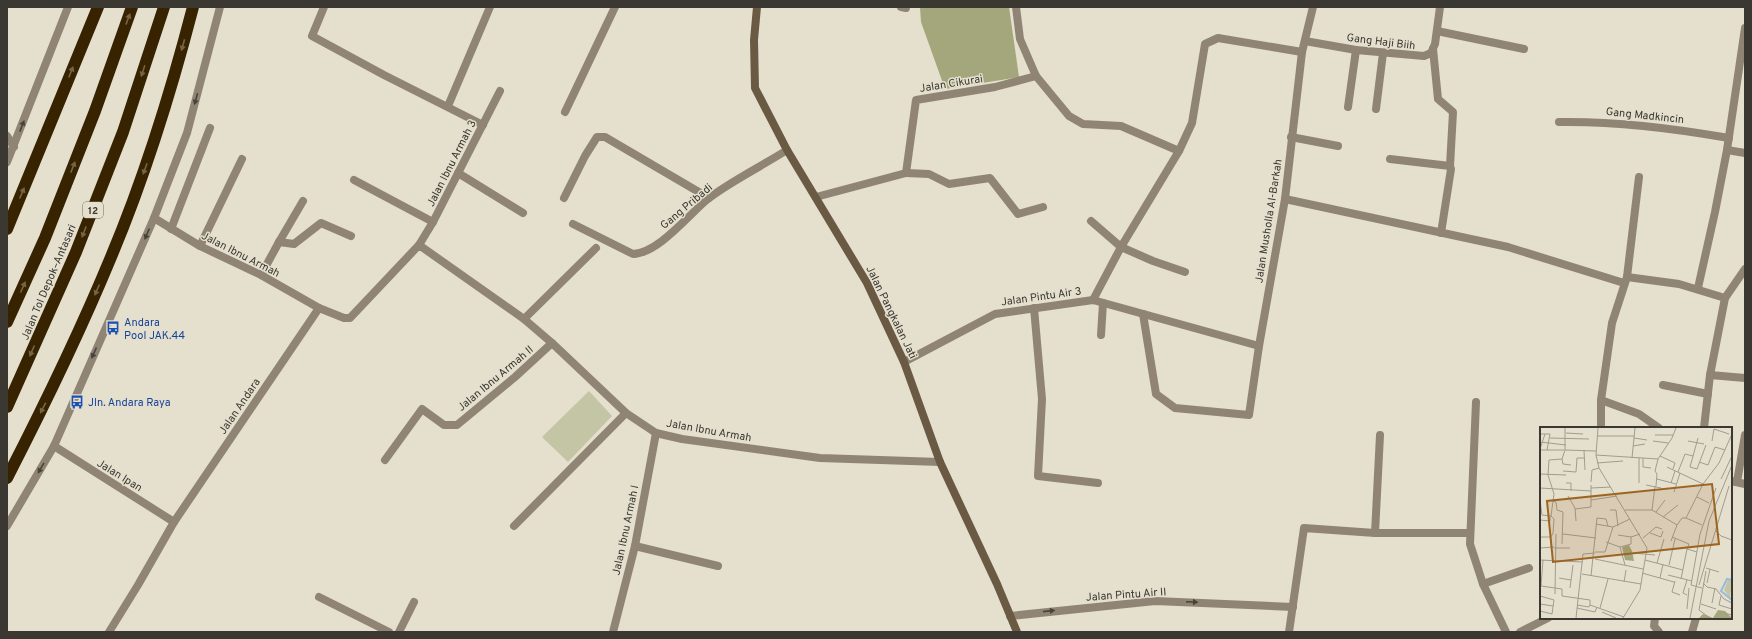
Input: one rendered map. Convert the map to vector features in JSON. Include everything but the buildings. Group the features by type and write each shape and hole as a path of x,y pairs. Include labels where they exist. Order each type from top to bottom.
{"highway":[{"path":"7,229 98,7"},
{"name":"Jalan Tol Depok–Antasari","path":"7,322 48,231 95,111 132,7"},
{"name":"Jalan Tol Depok–Antasari","path":"7,407 76,252 123,132 164,7"},
{"path":"7,478 47,400 111,257 146,165 178,65 193,7"}],"main road":[{"name":"Jalan Pangkalan Jati","path":"757,7 754,40 756,88 788,150 867,282 904,362 940,462 997,584 1017,632"}],"street":[{"path":"7,162 68,7"},
{"path":"7,526 54,446 154,218 187,133 220,7"},
{"path":"324,7 312,36 384,76 448,106 483,125"},
{"path":"448,106 490,7"},
{"path":"565,112 615,7"},
{"path":"1016,7 1020,39 1036,76 1069,116 1083,124 1121,126 1178,151"},
{"name":"Jalan Musholla Al-Barkah","path":"1143,314 1156,394 1175,408 1249,415 1259,346 1285,199 1302,52 1313,7"},
{"path":"1440,7 1433,49 1438,99 1453,112 1451,169 1442,233"},
{"path":"1698,288 1727,150 1745,28"},
{"path":"1437,31 1524,49"},
{"path":"1093,300 1121,247 1178,151 1192,124 1205,44 1218,38 1302,52"},
{"name":"Gang Haji Biih","path":"1305,41 1356,50 1424,56 1431,53 1433,49"},
{"path":"1348,107 1356,50"},
{"path":"1376,109 1383,53"},
{"name":"Jalan Cikurai","path":"906,173 916,100 995,88 1036,76"},
{"name":"Jalan Ibnu Armah 3","path":"419,245 433,222 500,91"},
{"name":"Gang Madkincin","path":"1559,122 1592,121 1652,125 1729,138"},
{"path":"171,230 210,128"},
{"path":"7,136 14,147"},
{"path":"564,198 585,156 597,137 605,136 709,198"},
{"path":"1291,137 1338,146"},
{"name":"Gang Pribadi","path":"574,224 633,254 640,254 663,241 709,198 788,150"},
{"path":"1727,150 1745,153"},
{"path":"1390,159 1450,166"},
{"path":"200,246 242,160"},
{"path":"458,173 523,213"},
{"path":"816,197 906,173 929,174 949,184 990,178 1018,214 1043,207"},
{"path":"1601,427 1601,400 1612,323 1625,280 1639,177"},
{"path":"354,180 433,222"},
{"path":"1285,199 1508,247 1625,280 1679,284 1698,288 1725,298"},
{"path":"261,275 303,201"},
{"name":"Jalan Ibnu Armah","path":"154,218 171,230 200,246 261,275 319,308"},
{"path":"1091,222 1121,247 1153,261 1185,272"},
{"path":"279,242 294,244 321,223 351,236"},
{"path":"319,308 344,318 350,318 419,245"},
{"name":"Jalan Ibnu Armah","path":"419,245 524,319 552,343 626,413 656,432 682,439 820,458 940,462"},
{"path":"524,319 596,248"},
{"path":"1704,427 1710,375 1725,298 1745,268"},
{"name":"Jalan Pintu Air 3","path":"904,362 995,314 1093,300 1259,346"},
{"path":"1101,335 1103,303"},
{"name":"Jalan Andara","path":"109,632 174,522 319,308"},
{"path":"1034,308 1042,399 1038,476 1098,483"},
{"name":"Jalan Ibnu Armah II","path":"386,460 422,409 444,425 457,425 515,377 552,343"},
{"path":"1710,375 1745,378"},
{"path":"1663,385 1708,394"},
{"path":"1601,400 1639,414 1658,427"},
{"path":"1476,402 1470,544 1483,584 1506,632"},
{"path":"514,526 626,413"},
{"name":"Jalan Ibnu Armah I","path":"613,632 635,546 656,432"},
{"path":"1375,534 1380,435"},
{"path":"1738,482 1745,435"},
{"name":"Jalan Ipan","path":"54,446 174,522"},
{"path":"1289,632 1304,528 1375,534 1470,533"},
{"path":"635,546 718,566"},
{"path":"1483,584 1529,568"},
{"path":"319,597 389,632"},
{"name":"Jalan Pintu Air II","path":"1010,616 1154,601 1293,607"},
{"path":"399,632 414,602"},
{"path":"1520,632 1546,619"},
{"path":"1655,619 1654,626 1659,632"},
{"path":"1692,632 1696,619"}],"green space":[{"path":"920,7 1009,7 1019,77 945,89 921,22"},
{"path":"589,391 612,416 568,462 542,437"}],"place":[{"name":"Andara Pool JAK.44","path":"113,328"},
{"name":"Jln. Andara Raya","path":"77,402"}]}
